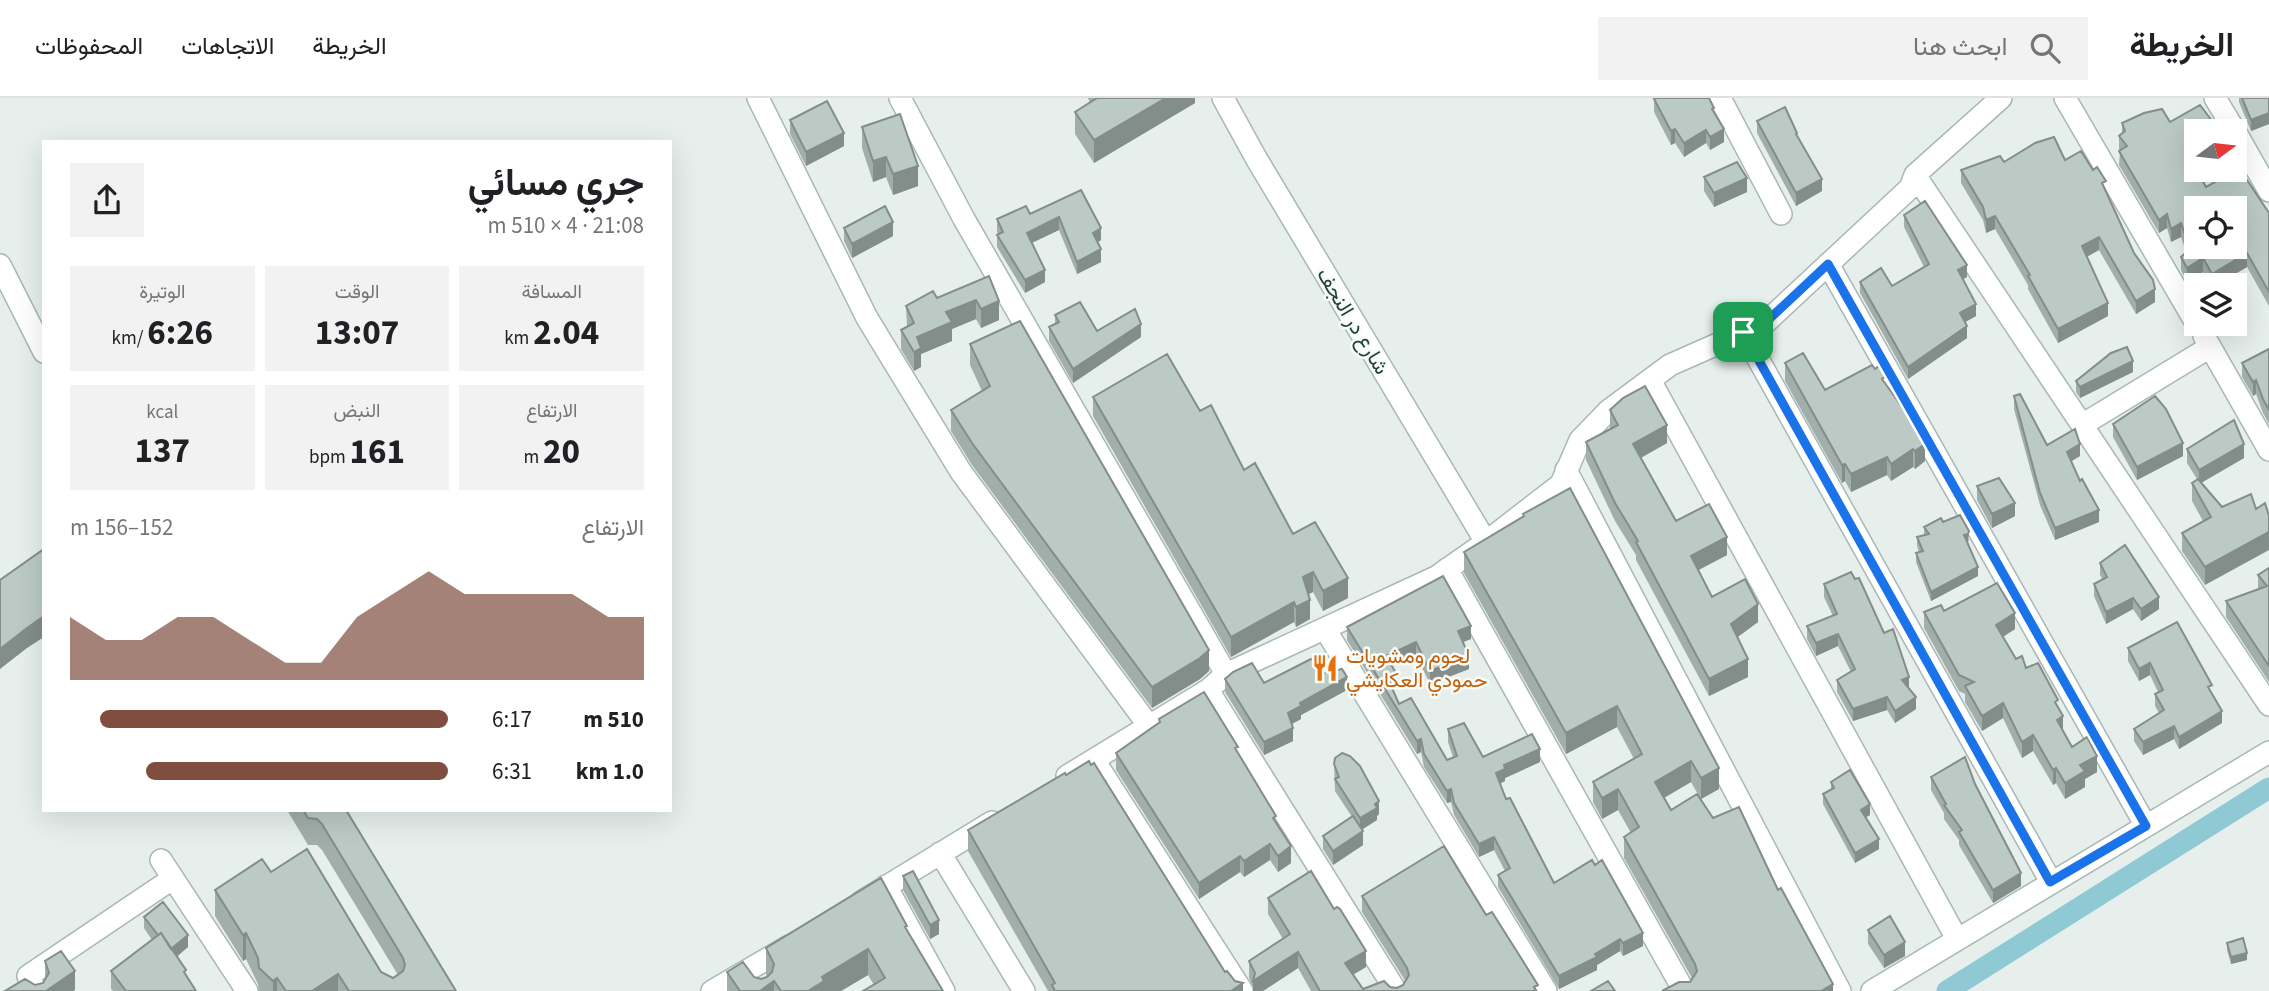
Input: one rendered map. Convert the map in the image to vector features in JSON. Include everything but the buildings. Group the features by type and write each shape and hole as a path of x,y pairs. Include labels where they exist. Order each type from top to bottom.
{"street":[{"path":"758,98 867,318 954,460 1149,726"},
{"path":"900,98 964,219 1226,674"},
{"name":"شارع در النجف","path":"1223,98 1256,158 1486,542"},
{"path":"1720,98 1781,214"},
{"path":"1046,789 1208,690 1226,674 1436,578 1486,542 1561,485 1580,440 1608,411 1670,365 1765,323 1910,188 1915,175 2001,98"},
{"path":"2065,98 2184,302"},
{"path":"2215,98 2228,119"},
{"path":"2247,152 2269,191"},
{"path":"1915,175 2269,705"},
{"path":"1828,264 2146,826"},
{"path":"0,265 42,348"},
{"path":"1743,332 2050,882"},
{"path":"2204,336 2269,450"},
{"path":"2082,425 2210,347"},
{"path":"1650,380 1958,939"},
{"path":"1566,470 1840,991"},
{"path":"1447,569 1684,991"},
{"path":"1325,629 1546,991"},
{"path":"1208,690 1393,985 1369,991"},
{"path":"1872,991 2269,752"},
{"path":"1094,760 1242,991"},
{"path":"842,914 1011,810"},
{"path":"940,853 1024,991"},
{"path":"161,860 247,991"},
{"path":"36,991 28,976 172,879"},
{"path":"886,886 944,991"},
{"path":"712,991 808,934"},
{"path":"748,970 761,991"}],"waterway":[{"path":"1947,991 2269,788"}],"place":[{"name":"لحوم ومشويات حمودي العكايشي","path":"1325,668"}],"route":[{"path":"1828,264 2146,826 2050,882 1743,332 1765,323 1828,264"}]}
